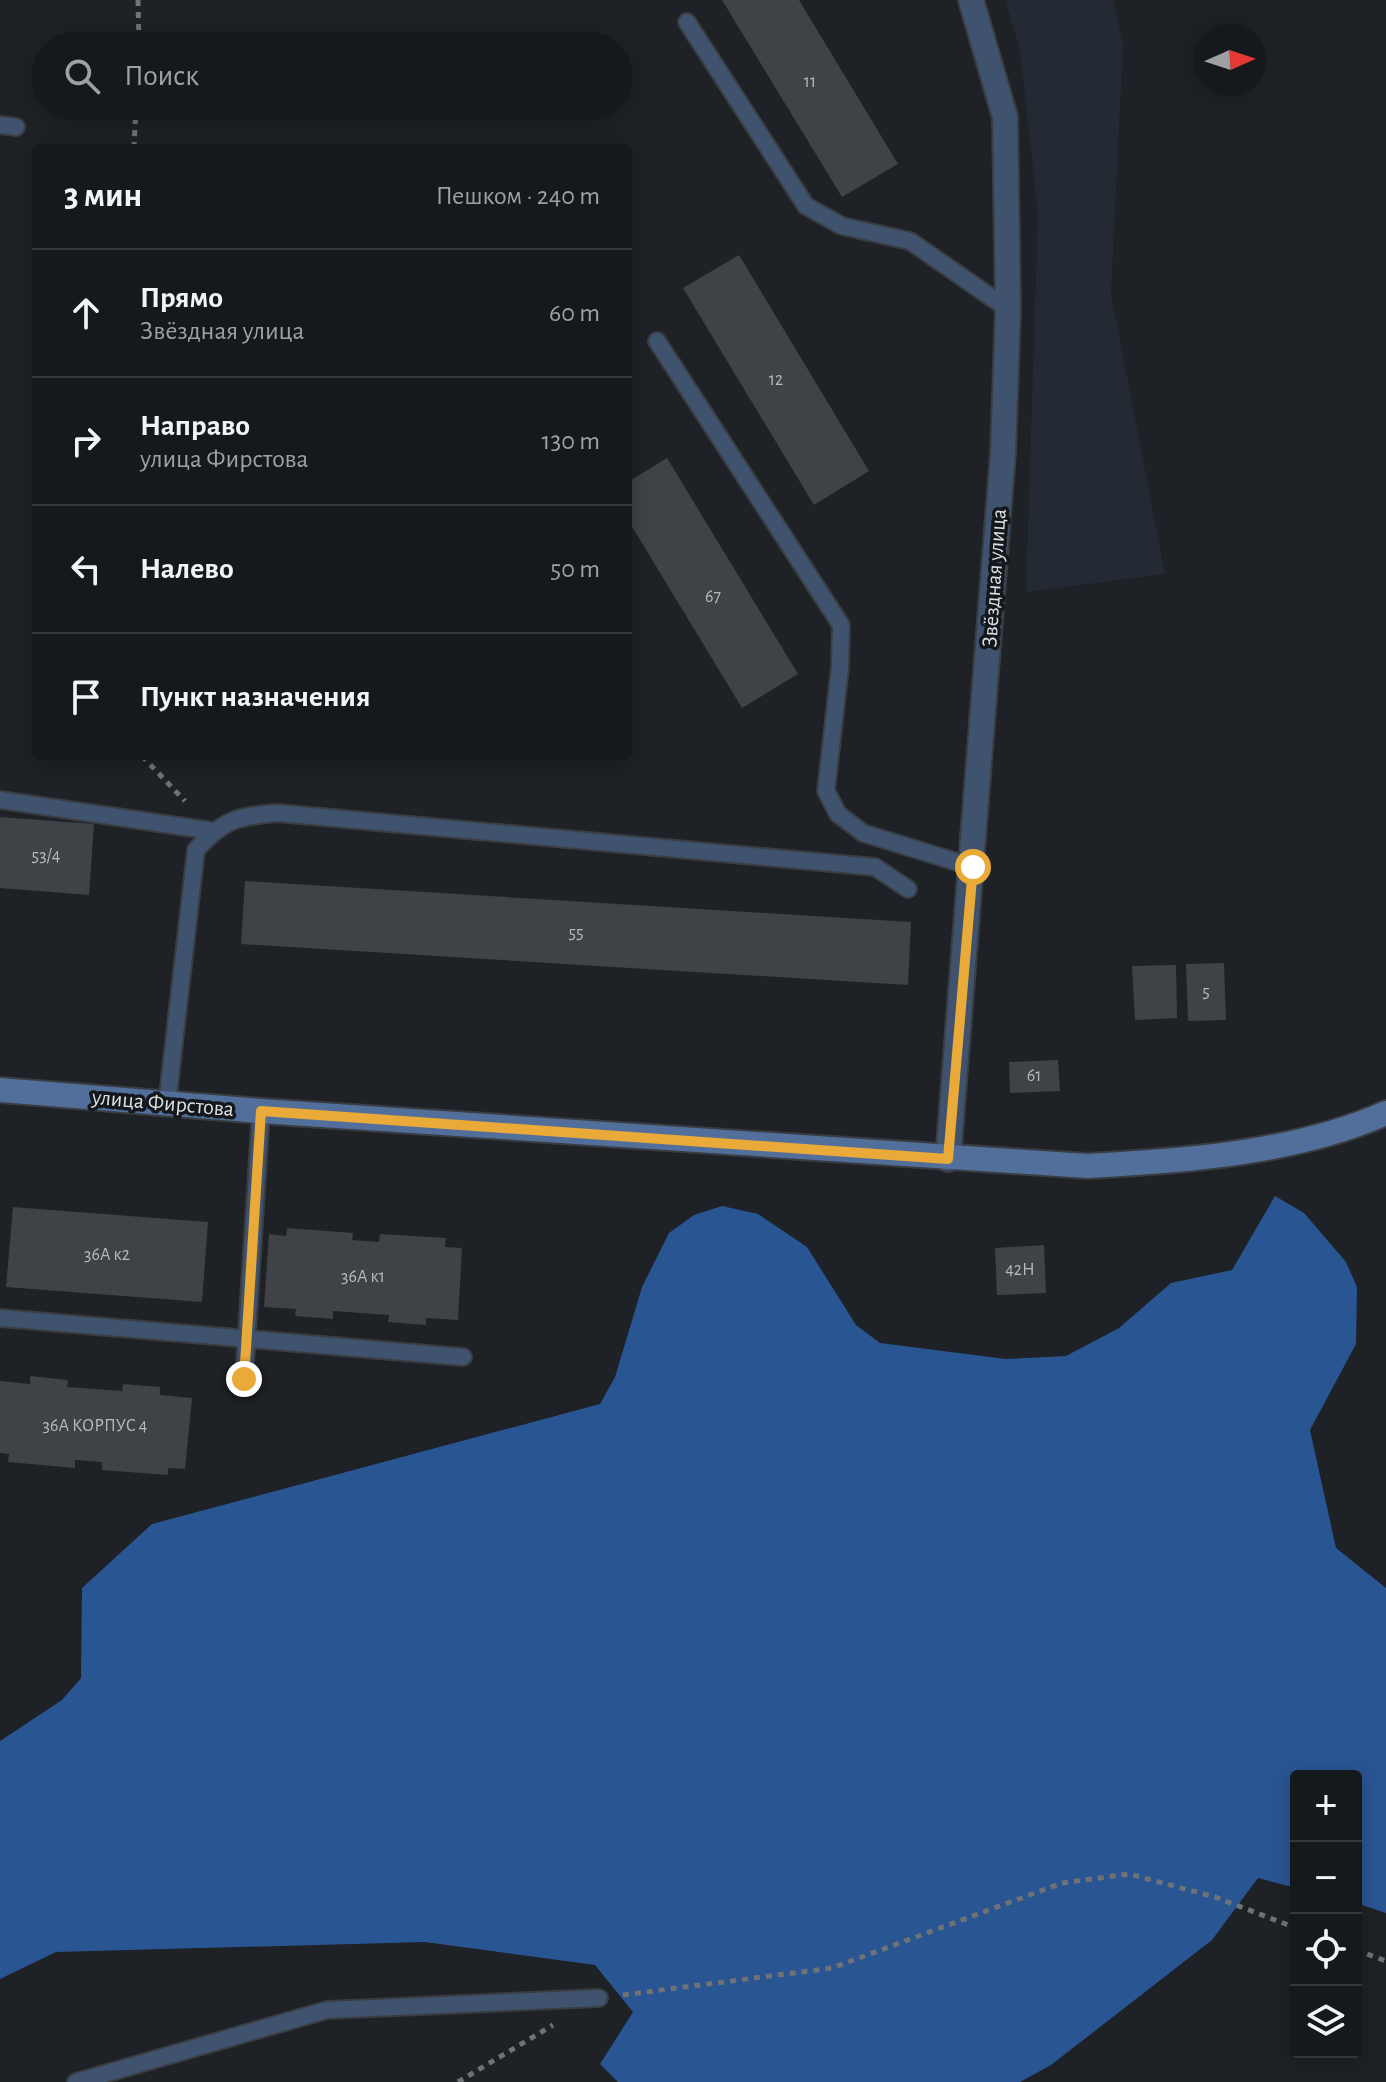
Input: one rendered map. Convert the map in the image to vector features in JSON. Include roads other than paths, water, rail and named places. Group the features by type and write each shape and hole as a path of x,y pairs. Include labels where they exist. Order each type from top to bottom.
{"main road":[{"name":"улица Фирстова","path":"0,1090 261,1111 1087,1166 1175,1162 1276,1146 1386,1113"}],"street":[{"name":"Звёздная улица","path":"948,1159 1003,453 1008,309 1005,117 971,0"}],"lane":[{"path":"687,22 806,206 842,226 910,241 1008,309"},
{"path":"657,341 841,625 840,667 826,791 838,814 863,833 973,867"},
{"path":"0,800 213,831"},
{"path":"167,1104 196,850 213,831 238,817 278,813 875,867 908,889"},
{"path":"244,1379 261,1111"},
{"path":"0,1318 463,1357"},
{"path":"76,2082 327,2010 599,1998"}]}
